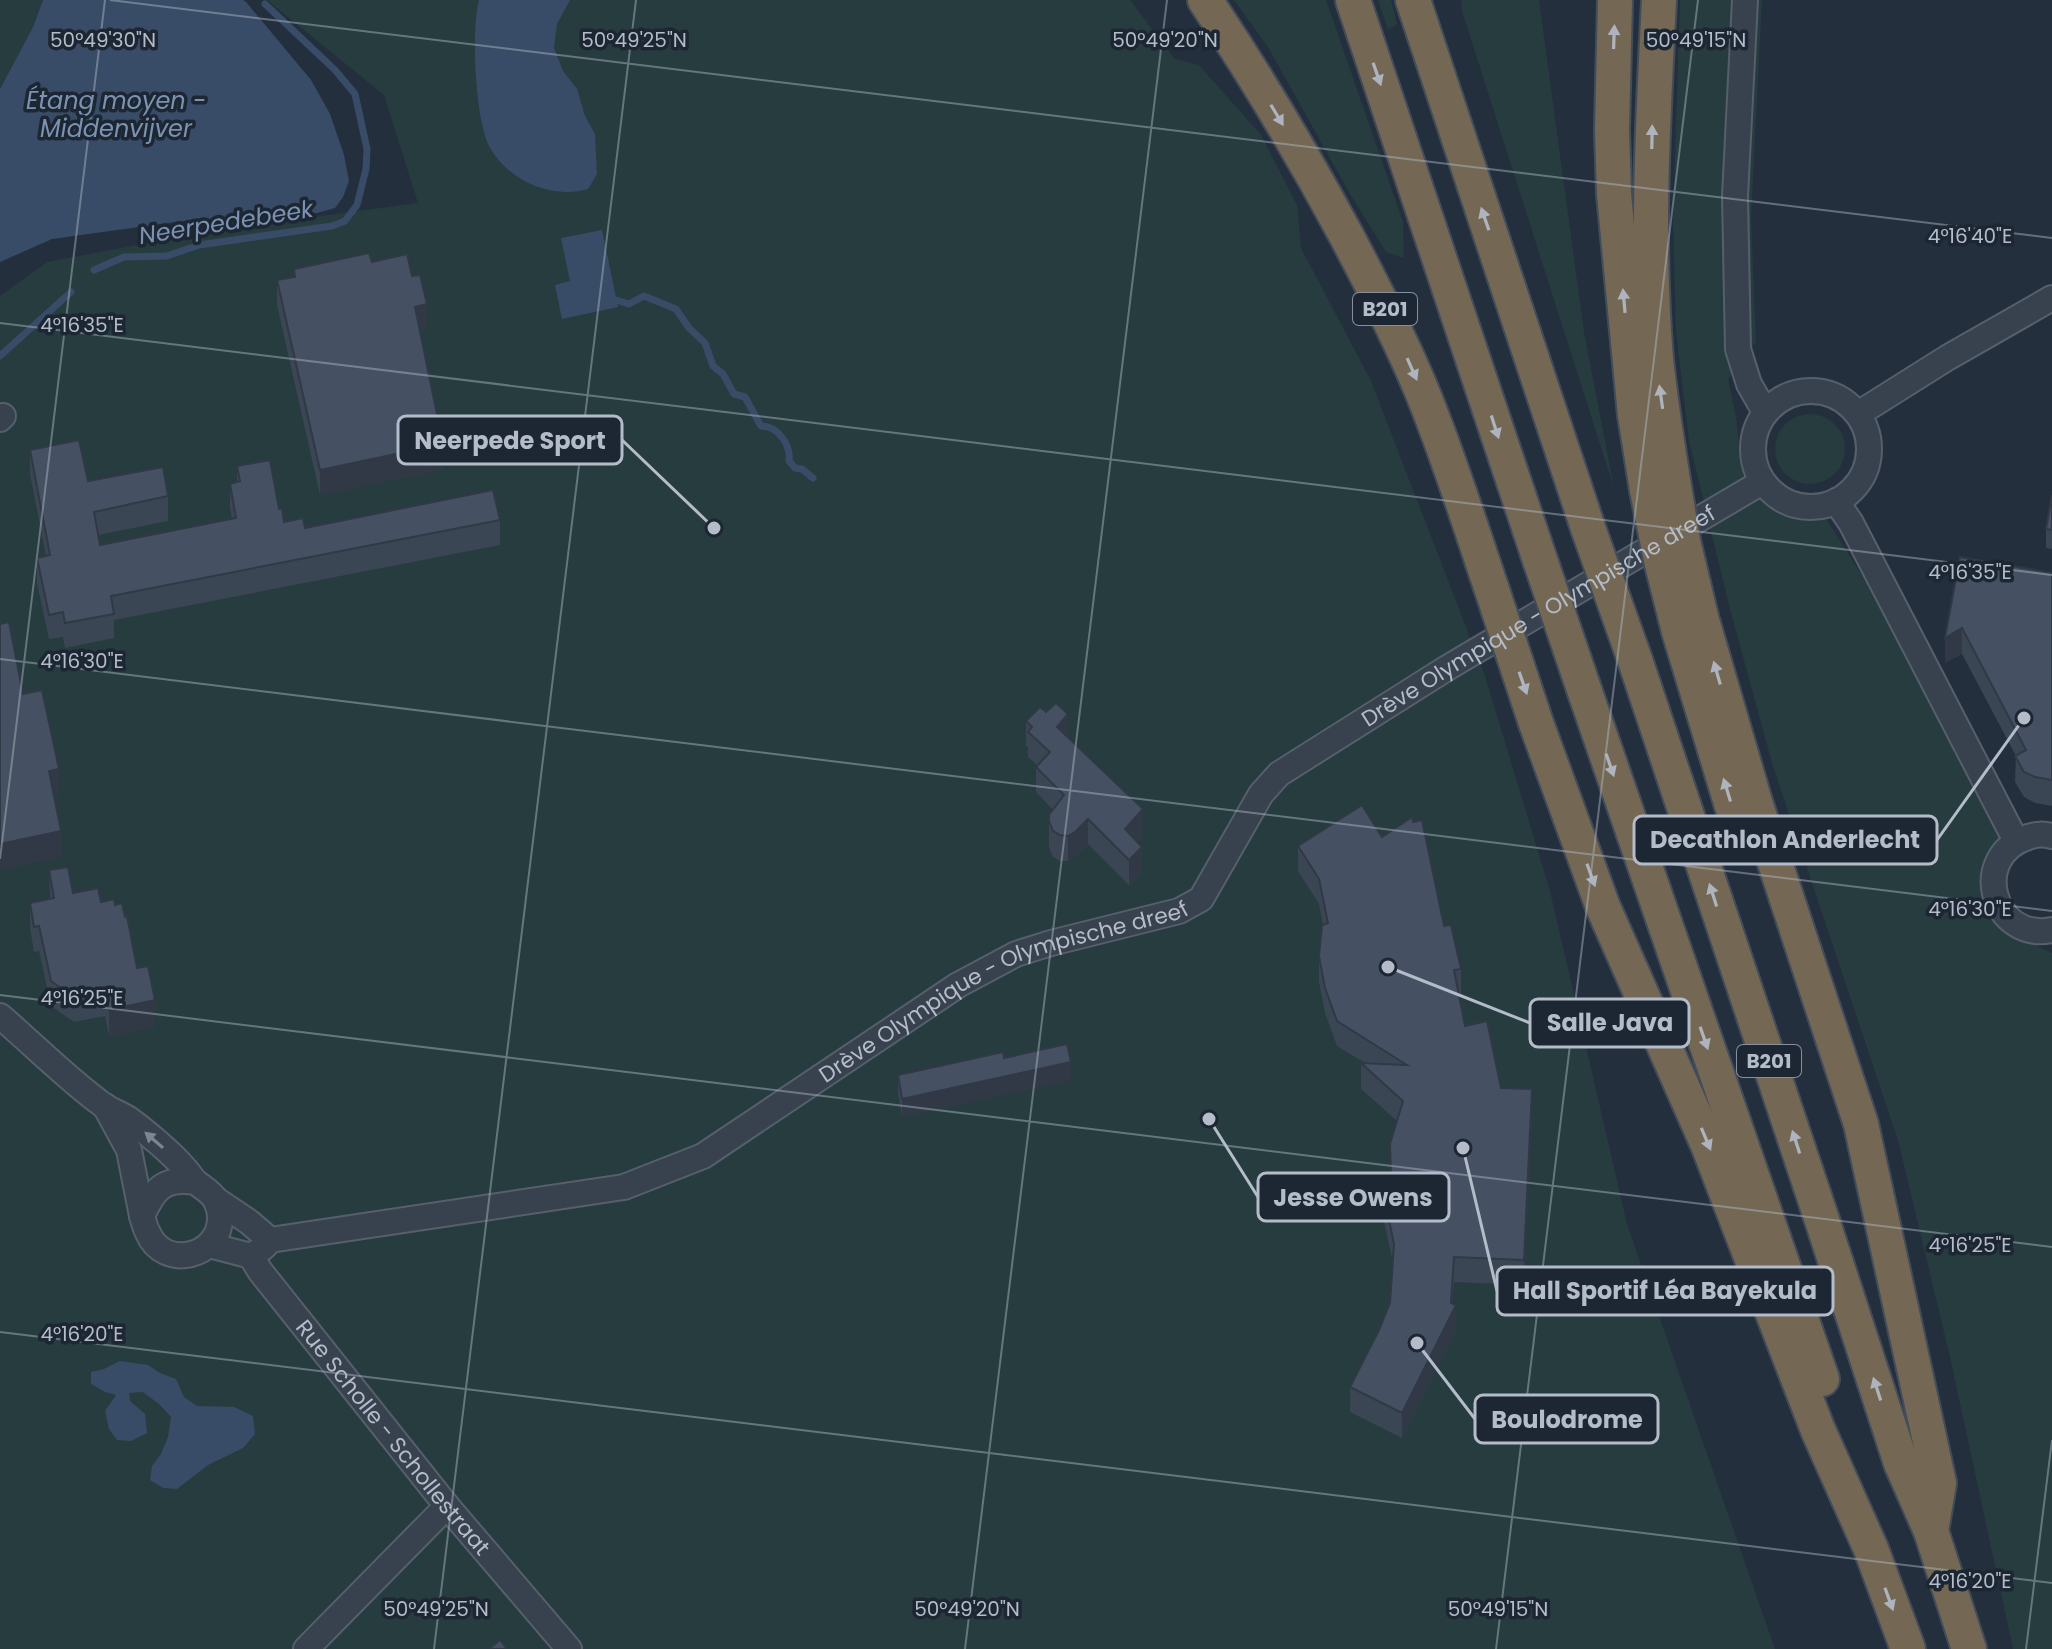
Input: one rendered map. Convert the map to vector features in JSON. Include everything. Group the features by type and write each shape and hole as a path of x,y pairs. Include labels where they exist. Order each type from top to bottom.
{"highway":[{"name":"B201","path":"1205,0 1317,181 1385,309 1420,388 1603,907 1708,1145 1818,1430 1871,1549 1908,1649"},
{"name":"B201","path":"1353,0 1540,560 1838,1426 1871,1549"},
{"name":"B201","path":"1413,0 1901,1463 1931,1531 1969,1649"},
{"name":"B201","path":"1615,0 1614,194 1635,415 1659,482"},
{"name":"B201","path":"1659,0 1652,131 1651,260 1661,560 1690,624 1733,810 1862,1183 1897,1295 1939,1483 1931,1531"}],"street":[{"path":"1745,0 1735,196 1738,349 1749,384 1765,412"},
{"path":"1858,414 2052,298"},
{"path":"1811,390 1838,397 1858,414 1867,433 1869,453 1864,472 1853,489 1836,501 1817,507 1796,505 1777,497 1762,482 1754,463 1752,443 1765,412 1778,400 1794,392 1811,390"},
{"name":"Drève Olympique - Olympische dreef","path":"270,1240 624,1187 703,1156 958,985 1016,954 1179,911 1201,899 1261,794 1279,774 1440,672 1762,482"},
{"path":"1836,501 1851,523 2016,841"},
{"path":"2052,836 2040,834 2016,841 2001,856 1993,875 1994,896 2004,915 2021,927 2041,932 2052,930"},
{"path":"0,1016 105,1106 128,1118 185,1167 195,1182"},
{"path":"105,1106 129,1150 142,1216 149,1237 158,1248 184,1256 197,1253 209,1245 220,1223 220,1211 207,1189 195,1182 180,1180 165,1184 153,1194 142,1216"},
{"path":"209,1245 251,1256 270,1240 215,1199"},
{"name":"Rue Scholle - Schollestraat","path":"251,1256 447,1506 569,1649"},
{"path":"306,1649 447,1506"}],"green space":[{"path":"0,0 43,0 33,27 0,89"},
{"path":"267,0 1130,0 1175,59 1199,65 1261,135 1297,205 1301,248 1371,381 1485,676 1550,891 1627,1224 1775,1649 0,1649 0,296 47,262 216,230 418,203 384,95"},
{"path":"1234,0 1326,0 1403,222 1404,258 1386,252 1268,47"},
{"path":"1378,0 1391,0 1397,24 1388,30"},
{"path":"1461,0 1539,0 1584,332 1614,488 1462,11"},
{"path":"1680,0 1762,0 1751,218 1756,342 1728,379 1741,463 1760,496 1782,512 1827,520 1868,585 2004,836 1989,862 2012,934 2052,953 2052,1649 2013,1649 1950,1357 1898,1140 1772,763 1689,441 1676,333 1673,221"},
{"path":"1810,414 1835,424 1845,449 1835,474 1810,484 1785,474 1775,449 1785,424"}],"water":[{"name":"Étang moyen - Middenvijver","path":"43,0 243,0 311,80 330,114 349,181 343,197 335,208 317,213 275,213 175,222 52,239 0,262 0,89 33,27"},
{"path":"479,0 570,0 557,24 554,48 563,71 577,89 585,116 595,134 597,174 588,189 559,192 531,184 507,169 489,146 480,116 476,74 475,32"},
{"path":"602,230 618,307 562,319 555,285 570,281 561,238"},
{"path":"120,1361 148,1365 176,1379 184,1397 197,1406 234,1407 253,1416 255,1434 243,1448 208,1465 177,1489 163,1488 150,1480 152,1466 168,1437 171,1417 143,1392 129,1393 130,1401 145,1414 147,1433 131,1441 117,1440 109,1429 105,1411 116,1395 91,1384 91,1372"}],"building":[{"path":"369,253 372,262 407,254 412,276 420,275 427,304 415,307 443,444 320,470 277,280 295,277 294,269"},
{"path":"79,440 88,481 163,467 168,496 94,512 100,545 236,518 230,484 240,481 237,466 270,460 284,522 303,518 305,528 493,490 500,520 111,596 114,614 65,623 63,612 49,615 37,558 50,555 30,450"},
{"path":"2052,495 2052,530 2046,529"},
{"path":"1960,557 2052,573 2052,780 2024,772 2015,756 2026,750 1962,628 1945,638"},
{"path":"9,622 23,694 42,690 59,769 49,771 61,831 0,844 0,624"},
{"path":"1056,703 1068,714 1057,727 1143,809 1125,829 1142,847 1129,860 1088,819 1068,836 1053,831 1049,815 1064,795 1036,767 1050,752 1028,732 1032,727 1026,721 1040,707 1046,712"},
{"path":"1362,805 1382,837 1412,817 1413,822 1422,820 1444,926 1451,925 1461,969 1454,970 1465,1026 1487,1021 1501,1088 1532,1089 1524,1260 1454,1257 1451,1303 1456,1305 1402,1413 1350,1387 1390,1303 1394,1244 1383,1191 1391,1175 1390,1144 1403,1101 1361,1063 1407,1065 1337,1021 1325,988 1319,956 1322,925 1328,923 1319,879 1298,846"},
{"path":"68,867 73,893 98,888 101,902 114,899 115,905 122,903 137,968 148,966 155,1000 109,1010 105,991 74,997 51,981 39,926 34,927 30,903 54,898 49,870"},
{"path":"1067,1044 1071,1062 902,1099 898,1075 1003,1052 1004,1058"},
{"path":"500,1640 507,1649 489,1649"}],"waterway":[{"name":"Neerpedebeek","path":"94,270 124,257 167,256 199,245 332,226 345,221 357,205 366,169 367,149 355,94 335,70 265,4"},
{"name":"Neerpedebeek","path":"0,356 71,292"},
{"path":"616,300 629,304 644,296 676,309 689,328 705,343 713,366 723,374 734,394 745,397 761,426 778,433 795,468 802,469 813,478"}],"place":[{"name":"Neerpede Sport","path":"714,528"},
{"name":"Decathlon Anderlecht","path":"2024,718"},
{"name":"Salle Java","path":"1388,967"},
{"name":"Jesse Owens","path":"1209,1119"},
{"name":"Hall Sportif Léa Bayekula","path":"1463,1148"},
{"name":"Boulodrome","path":"1417,1343"}]}
